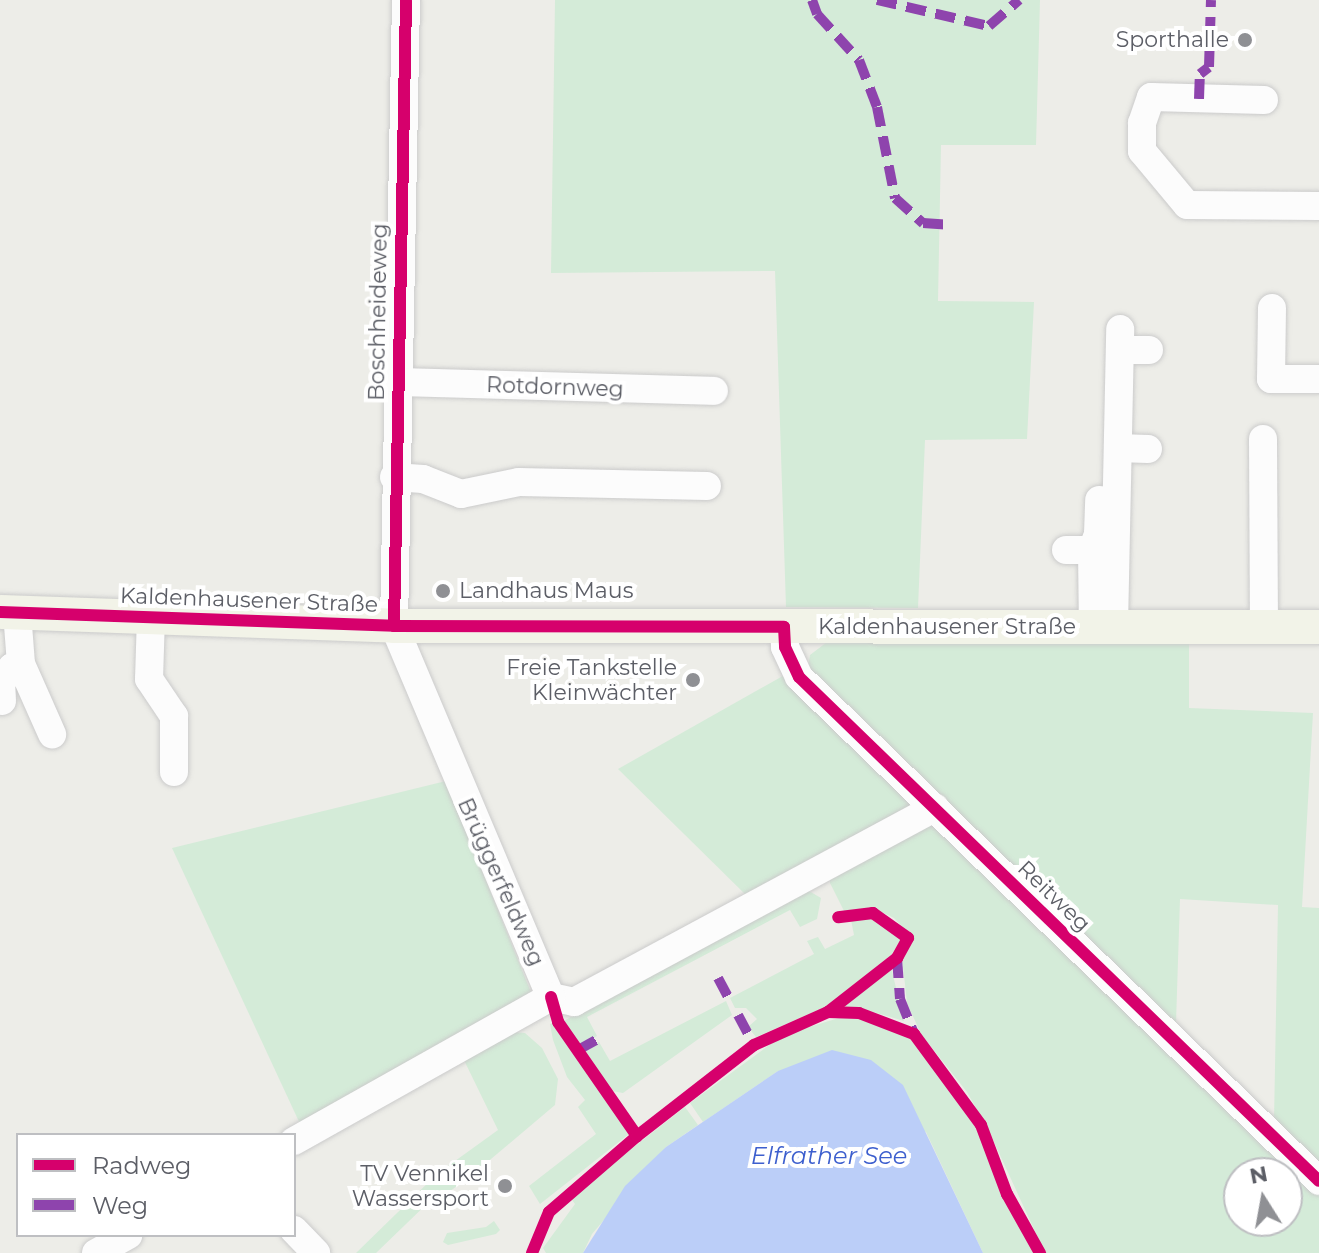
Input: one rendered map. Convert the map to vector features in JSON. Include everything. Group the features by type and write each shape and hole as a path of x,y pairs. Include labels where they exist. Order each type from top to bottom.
{"main road":[{"name":"Kaldenhausener Straße","path":"9,612 394,626 1319,627"}],"street":[{"name":"Boschheideweg","path":"394,626 394,477 406,0"},
{"path":"1264,100 1151,97 1142,123 1142,151 1187,205 1319,206"},
{"path":"1272,308 1271,379 1319,379"},
{"path":"1116,344 1149,350"},
{"path":"1104,626 1118,448 1116,344"},
{"path":"1104,626 1079,550 1098,534 1101,385 1116,344"},
{"name":"Rotdornweg","path":"396,382 714,391"},
{"path":"1263,439 1264,627"},
{"path":"1118,448 1148,449"},
{"path":"394,477 423,479 461,494 519,482 707,486"},
{"path":"9,612 21,664 52,734"},
{"path":"151,616 149,679 174,716 174,772"},
{"name":"Brüggerfeldweg","path":"394,626 551,997"},
{"name":"Reitweg","path":"784,627 785,647 799,677 1319,1181"},
{"path":"2,701 1,683 12,667 21,664"},
{"path":"296,1140 551,997 574,1002 935,808"},
{"path":"296,1232 316,1253"},
{"path":"96,1253 124,1237"}],"green space":[{"path":"555,0 1040,0 1036,145 941,145 938,301 1034,302 1027,439 925,440 918,608 786,607 775,271 551,273"},
{"path":"1189,641 1189,708 1313,713 1302,907 1319,908 1319,1164 1274,1121 1278,905 1180,899 1176,1023 808,668 810,655 827,642"},
{"path":"788,673 919,800 747,896 618,769"},
{"path":"446,781 532,995 301,1126 172,848"},
{"path":"933,820 1283,1157 1223,1157 1223,1237 1303,1237 1303,1177 1319,1192 1319,1253 1045,1253 988,1129 967,1092 921,1034 907,1003 902,957 914,939 894,918 873,908 844,911 830,878"},
{"path":"804,888 821,898 817,919 800,927 790,910 587,1017 597,1036 579,1045 562,1022"},
{"path":"870,918 902,938 891,955 825,1007 756,1037 748,1027 757,1019 746,1008 735,1008 730,998 814,954 807,941 818,937 825,949 854,935 851,920"},
{"path":"891,967 904,1021 863,1009 839,1008"},
{"path":"726,1001 732,1015 623,1093 612,1091 584,1052 599,1042 610,1061"},
{"path":"842,1017 873,1020 900,1030 933,1061 976,1125 997,1182 1034,1253 983,1253 926,1132 778,1071 703,1122 690,1103 783,1035"},
{"path":"554,1023 629,1134 540,1204 529,1186 596,1134 578,1107 585,1100 567,1077 553,1040 550,1024"},
{"path":"498,1031 525,1033 542,1048 558,1079 555,1105 472,1175 442,1197 435,1196 376,1253 356,1253 437,1174 498,1130 461,1054"},
{"path":"685,1107 698,1125 666,1147 592,1234 583,1253 546,1253 543,1248 575,1204 570,1197"},
{"path":"494,1221 500,1230 496,1234 448,1245 443,1242 447,1233 486,1227"}],"water":[{"name":"Elfrather See","path":"832,1050 871,1060 903,1085 983,1253 583,1253 625,1186 666,1147 778,1071"}],"marked path":[{"path":"812,0 817,14 859,60 877,107 895,198 923,223 952,225"},
{"path":"877,0 989,26 1019,0"},
{"path":"1199,99 1200,74 1209,67 1211,0"},
{"path":"897,958 900,999 914,1034"},
{"path":"718,978 731,1002"},
{"path":"738,1015 754,1045"},
{"path":"578,1050 598,1039"}],"cycle path":[{"path":"394,626 406,0"},
{"path":"0,612 394,626 784,627 785,647 799,677 1319,1181"},
{"path":"828,1012 897,958 908,938 873,913 838,917"},
{"path":"551,997 558,1022 637,1136"},
{"path":"532,1253 549,1212 637,1136 754,1045 828,1012 859,1013 914,1034 981,1125 1007,1194 1040,1253"}],"place":[{"name":"Sporthalle","path":"1245,40"},
{"name":"Landhaus Maus","path":"443,591"},
{"name":"Freie Tankstelle Kleinwächter","path":"693,680"},
{"name":"TV Vennikel Wassersport","path":"505,1186"}]}
